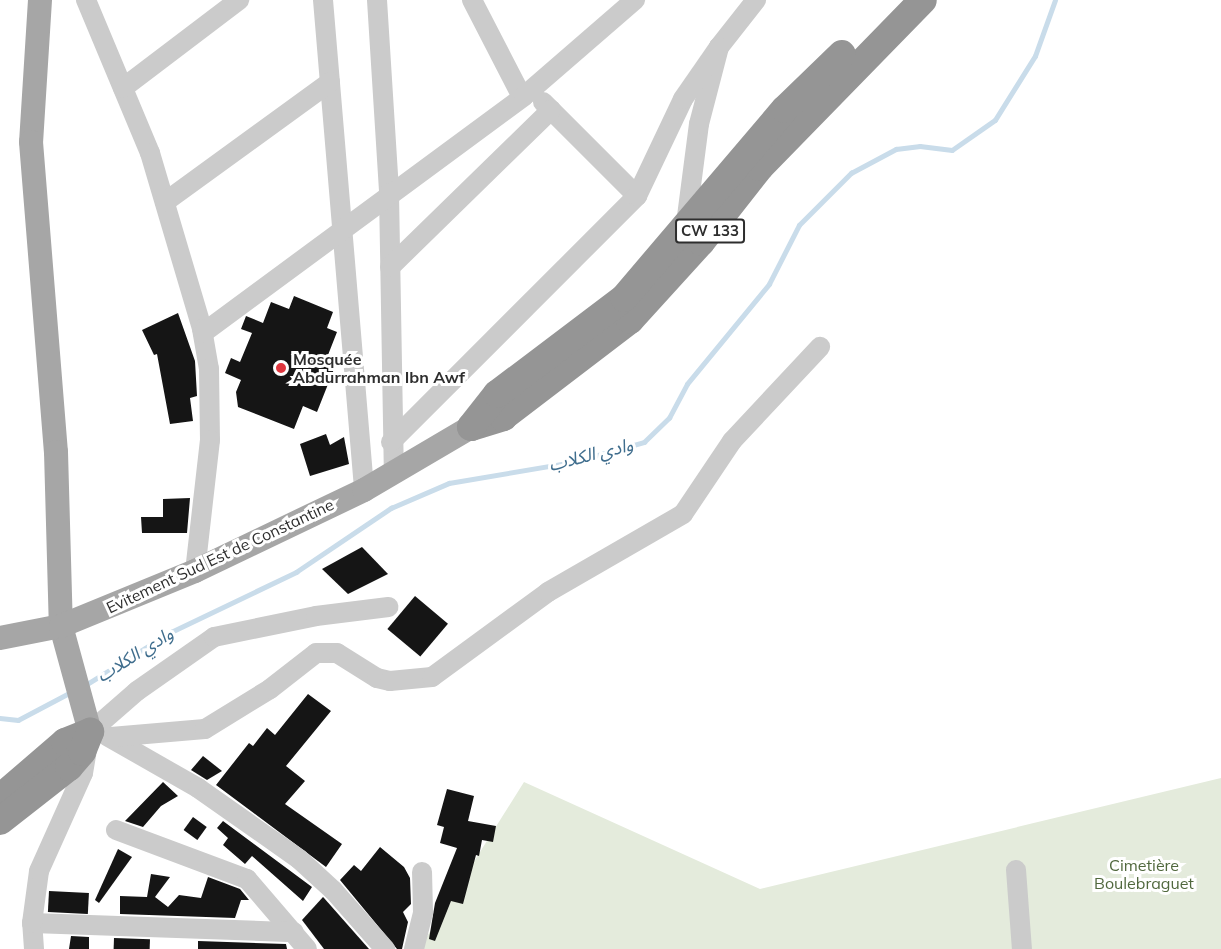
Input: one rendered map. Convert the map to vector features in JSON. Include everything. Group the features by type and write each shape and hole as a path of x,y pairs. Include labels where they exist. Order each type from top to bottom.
{"highway":[{"name":"Evitement Sud Est de Constantine","path":"471,427 503,417 605,342 654,296 693,236 785,109 898,0"},
{"name":"Evitement Sud Est de Constantine","path":"693,236 923,0"},
{"path":"0,798 65,742 100,734"},
{"path":"0,821 78,758 100,734"}],"main road":[{"path":"40,0 31,142 56,452 62,626 72,667 85,704 100,734"},
{"name":"Evitement Sud Est de Constantine","path":"62,626 195,570 364,489 471,427"},
{"name":"CW 133","path":"0,638 25,631 62,626"}],"street":[{"path":"86,0 123,88 165,202 202,333 209,369 210,440 195,570"},
{"path":"123,88 239,0"},
{"path":"323,0 364,489"},
{"path":"377,0 389,193 391,442 394,471"},
{"path":"472,0 526,94 551,110 637,196"},
{"path":"202,333 526,94 635,0"},
{"path":"391,442 637,196 683,99 719,47 756,0"},
{"path":"693,236 699,124 719,47"},
{"path":"165,202 330,82"},
{"path":"390,267 551,110"},
{"path":"100,734 205,729 270,689 316,653 337,652 377,678 390,681 432,677 548,591 683,514 732,441 820,347"},
{"path":"34,949 32,923 39,871 100,734 137,691 214,637 316,616 388,608"},
{"path":"100,734 198,788 299,859 333,890 385,949"},
{"path":"116,830 239,874 254,885 307,949"},
{"path":"1016,870 1022,949"},
{"path":"414,949 423,912 422,872"},
{"path":"32,923 294,932"}],"green space":[{"name":"Cimetière Boulebraguet","path":"1221,778 1221,949 419,949 524,782 760,889"}],"building":[{"name":"Mosquée Abdurrahman Ibn Awf","path":"294,296 333,312 327,328 337,332 328,355 338,359 317,412 303,406 294,429 238,407 236,392 241,380 225,373 231,358 240,362 252,333 241,329 246,316 263,323 271,302 289,309"},
{"path":"178,313 195,361 197,396 190,398 193,421 170,424 157,354 154,355 142,330"},
{"path":"326,434 330,445 344,437 349,464 310,476 300,444"},
{"path":"190,498 187,533 142,533 141,517 163,517 163,499"},
{"path":"362,547 388,574 348,594 322,569"},
{"path":"415,596 448,624 420,657 387,629"},
{"path":"308,694 331,711 286,766 305,781 285,804 342,844 326,867 216,785 249,743 253,746 267,728 275,735"},
{"path":"203,756 222,771 207,780 191,770"},
{"path":"163,782 178,796 161,806 143,827 125,821"},
{"path":"447,789 474,796 468,821 496,826 493,842 482,840 463,904 451,901 435,941 429,939 435,903 457,848 440,843 444,827 437,825"},
{"path":"193,817 207,827 197,840 184,830"},
{"path":"223,821 312,887 303,901 252,856 245,864 223,845 228,838 217,828"},
{"path":"380,847 404,867 410,878 411,904 403,912 408,922 402,949 397,949 340,880 354,865 361,871"},
{"path":"118,849 132,857 99,903 95,900"},
{"path":"151,874 170,877 155,897 168,907 179,895 201,898 208,877 240,889 249,900 241,900 235,918 120,914 120,896 147,897"},
{"path":"49,891 89,893 88,914 48,912"},
{"path":"323,897 369,949 324,949 302,920"},
{"path":"71,936 89,937 89,949 69,949"},
{"path":"114,938 150,939 150,949 114,949"},
{"path":"198,941 286,944 287,949 198,949"}],"waterway":[{"name":"وادي الكلاب","path":"84,686 171,632 296,572 391,508 449,483 573,462 644,442 669,418 687,384 769,284 799,225 851,173 896,149 920,146 952,150 995,120 1035,56 1055,0"},
{"name":"وادي الكلاب","path":"0,718 18,720 71,692"}],"place":[{"name":"Mosquée Abdurrahman Ibn Awf","path":"281,368"}]}
